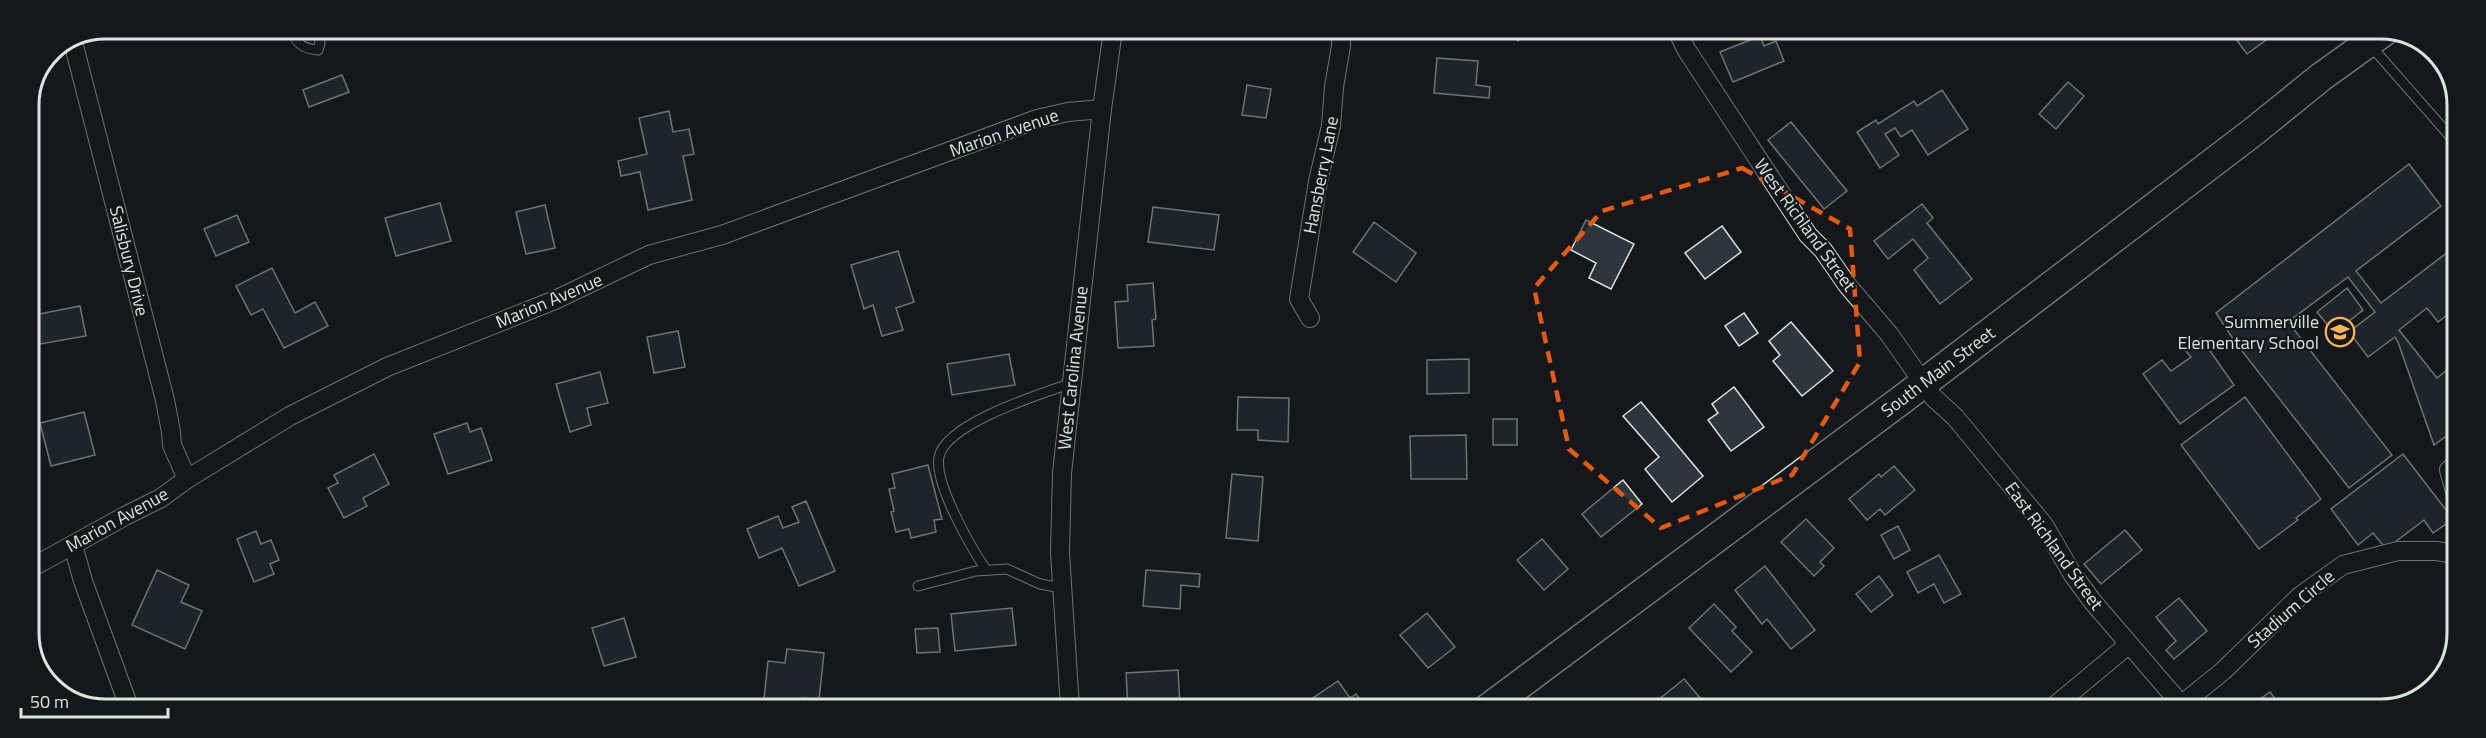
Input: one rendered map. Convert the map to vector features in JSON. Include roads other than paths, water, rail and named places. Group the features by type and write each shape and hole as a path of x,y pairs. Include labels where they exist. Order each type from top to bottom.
{"main road":[{"name":"South Main Street","path":"1499,699 1923,383 2374,39"}],"street":[{"name":"West Carolina Avenue","path":"1069,699 1060,553 1062,473 1112,39"},
{"name":"Hansberry Lane","path":"1310,318 1299,299 1318,181 1331,126 1340,39"},
{"name":"West Richland Street","path":"1681,39 1793,215 1889,334 1923,383"},
{"name":"Salisbury Drive","path":"74,47 165,400 172,445 187,479"},
{"name":"Marion Avenue","path":"39,564 161,498 187,479 290,416 387,367 555,300 649,255 722,235 1037,119 1068,112 1102,109"},
{"name":"East Richland Street","path":"1923,383 1934,398 1955,417 2044,525 2073,575 2128,645 2176,699"},
{"path":"73,545 83,581 126,699"},
{"name":"Stadium Circle","path":"2192,699 2300,596 2343,565 2398,551 2447,553"},
{"path":"2063,699 2128,645"}],"lane":[{"path":"297,39 300,46 318,50 319,39"},
{"path":"2378,39 2447,131"},
{"path":"986,570 959,526 940,473 939,456 943,446 972,424 1010,405 1072,383"},
{"path":"918,586 986,570 1007,569 1040,584 1062,588"}],"place":[{"name":"Summerville Elementary School","path":"2340,332"}]}
